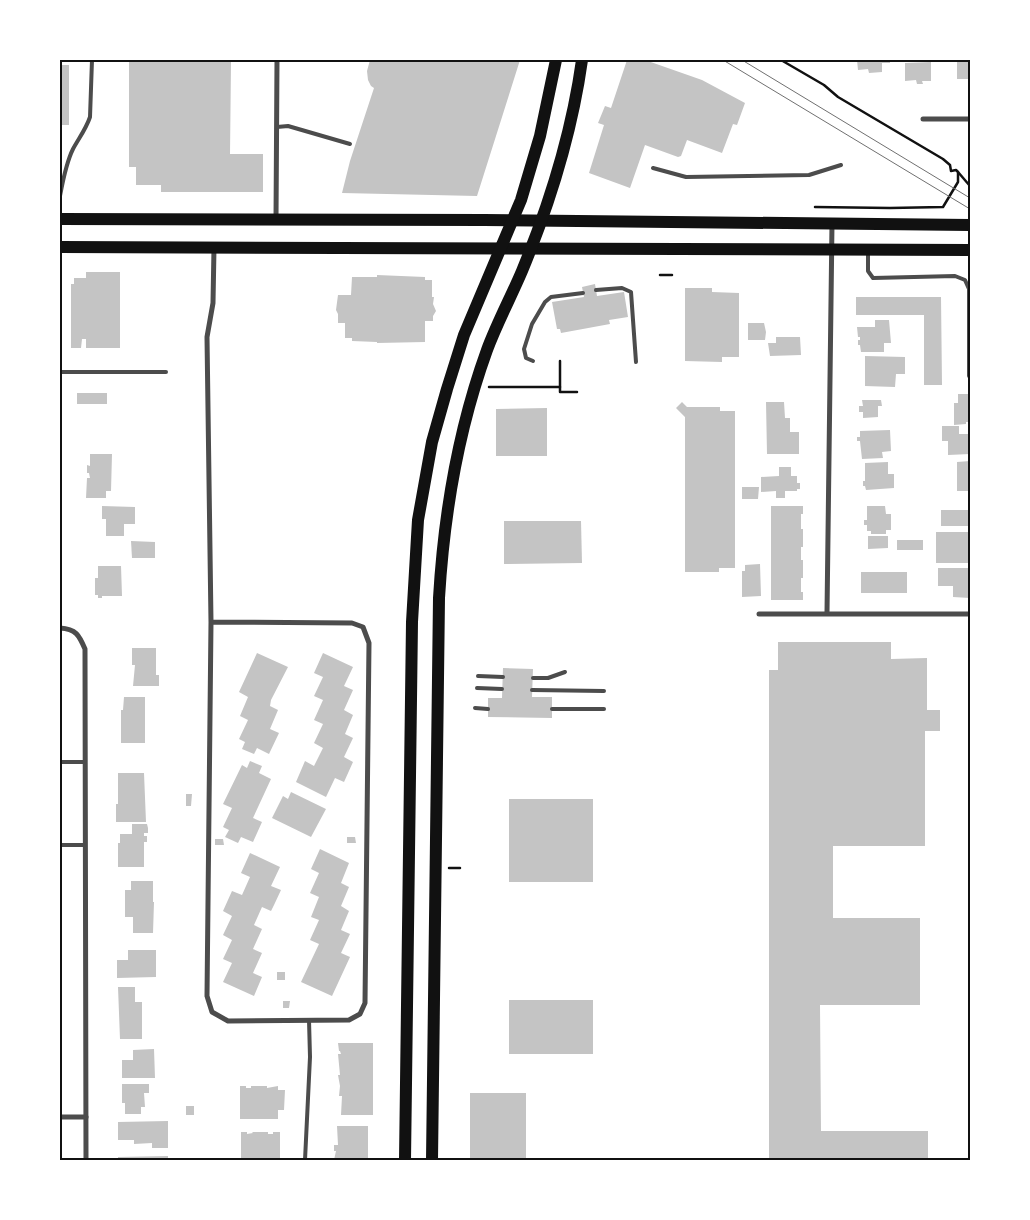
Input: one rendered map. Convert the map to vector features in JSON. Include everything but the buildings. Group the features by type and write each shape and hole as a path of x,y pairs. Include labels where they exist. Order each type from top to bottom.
{"main road":[{"path":"405,1160 412,622 418,520 432,442 446,389 464,335 521,200 540,136 556,60"},
{"path":"432,1160 438,598 449,492 456,454 490,342 531,248 566,143 582,60"},
{"path":"60,219 970,224"},
{"path":"60,247 970,250"}],"street":[{"path":"276,219 277,60"},
{"path":"923,119 970,119"},
{"path":"827,613 832,224"},
{"path":"211,622 352,623 363,627 368,643 365,1003 360,1014 349,1020 228,1021 212,1012 207,996 211,622 206,347 213,303 214,247"},
{"path":"759,614 970,614"},
{"path":"60,628 69,629 80,636 85,649 86,1160"},
{"path":"60,1117 86,1117"}],"lane":[{"path":"60,196 70,157 90,117 92,60"},
{"path":"277,127 288,126 350,144"},
{"path":"653,168 686,177 724,177 810,175 841,165"},
{"path":"868,250 868,271 873,278 955,276 965,280 969,289 969,376"},
{"path":"596,290 622,288 631,292 636,362"},
{"path":"533,361 526,358 524,350 532,324 545,302 551,297 583,293"},
{"path":"60,372 166,372"},
{"path":"533,678 548,678 565,672"},
{"path":"478,676 502,678"},
{"path":"477,688 502,689"},
{"path":"532,690 604,691"},
{"path":"475,708 488,709"},
{"path":"552,709 604,709"},
{"path":"60,762 84,762"},
{"path":"60,845 84,845"},
{"path":"305,1160 310,1057 309,1020"}],"path":[{"path":"781,60 824,85 838,97 943,159 950,166 951,171 956,170 970,186"},
{"path":"815,207 942,207 958,182 958,172"},
{"path":"660,275 672,275"},
{"path":"560,361 560,392 577,392"},
{"path":"475,388 560,387"}],"tram line":[{"path":"723,60 970,209"},
{"path":"742,60 970,198"}]}
